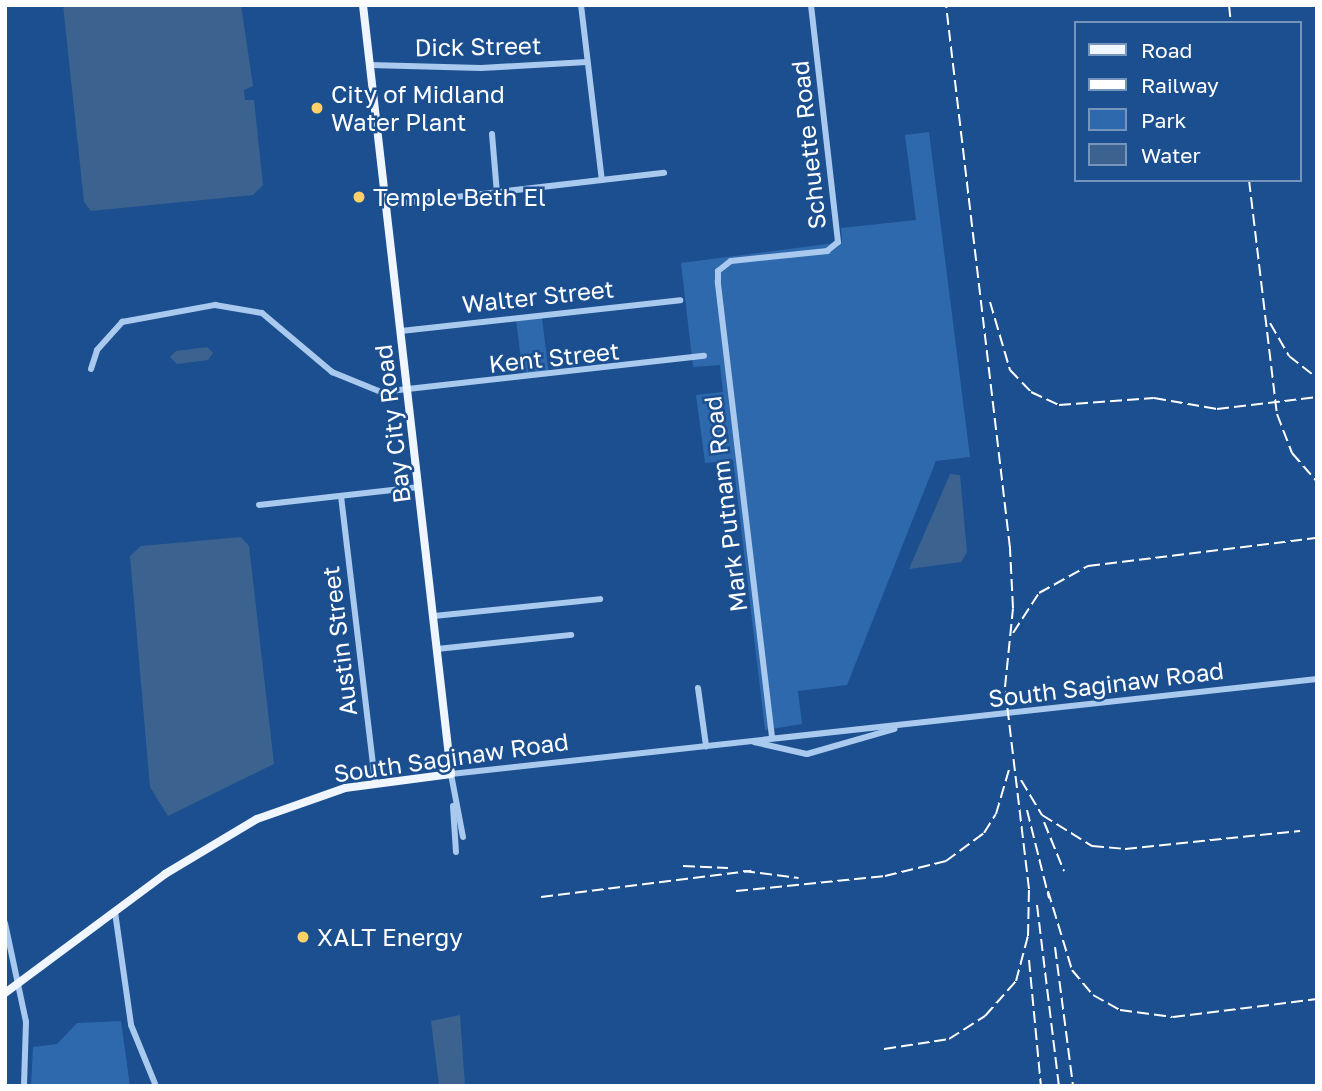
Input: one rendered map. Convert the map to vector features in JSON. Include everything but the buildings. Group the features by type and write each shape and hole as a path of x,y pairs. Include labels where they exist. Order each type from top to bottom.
{"main road":[{"name":"Bay City Road","path":"363,5 451,774"},
{"name":"South Saginaw Road","path":"5,993 200,851 257,819 322,794 375,783 451,774"}],"street":[{"path":"581,5 602,180"},
{"name":"Schuette Road","path":"722,267 731,261 827,251 838,242 811,5"},
{"name":"Dick Street","path":"370,65 481,68 587,62"},
{"path":"492,134 497,192"},
{"path":"386,205 664,173"},
{"name":"Mark Putnam Road","path":"722,267 718,281 772,737"},
{"name":"Walter Street","path":"401,331 680,300"},
{"name":"Kent Street","path":"91,369 108,334 135,316 237,307 283,325 315,357 353,383 381,392 704,356"},
{"path":"259,505 419,486"},
{"name":"Austin Street","path":"341,496 375,783"},
{"path":"434,616 600,599"},
{"path":"438,649 571,635"},
{"name":"South Saginaw Road","path":"451,774 772,737 900,727 1317,679"},
{"path":"698,688 706,746"},
{"name":"South Saginaw Road","path":"750,741 807,754 900,727"},
{"name":"Bay City Road","path":"451,774 463,838"},
{"path":"454,797 456,852"},
{"path":"115,912 131,1025 156,1086"},
{"path":"5,923 19,982 27,1035 24,1086"}],"green space":[{"path":"929,132 970,457 936,461 847,685 798,691 802,724 765,730 733,460 705,463 696,395 723,392 720,365 693,367 681,263 842,242 841,228 916,220 905,135"},
{"path":"542,318 549,373 523,376 516,321"},
{"path":"121,1021 130,1086 31,1086 33,1047 57,1044 77,1023"}],"water":[{"path":"63,5 241,5 253,86 244,90 245,100 254,100 263,185 253,195 91,211 84,202"},
{"path":"207,347 213,353 208,360 177,364 170,357 176,351"},
{"path":"950,474 960,475 967,552 961,562 909,569"},
{"path":"241,537 249,546 274,764 168,816 150,787 130,556 141,546"},
{"path":"460,1015 465,1086 439,1086 431,1021"}],"railway":[{"path":"884,1049 949,1039 985,1016 1016,981 1028,936 1029,889 1005,687 1013,608 1010,548 946,5"},
{"path":"1229,5 1231,21"},
{"path":"1249,182 1277,414 1292,453 1317,482"},
{"path":"990,302 1010,370 1031,392 1059,405 1154,398 1217,409 1317,397"},
{"path":"1270,323 1289,356 1317,378"},
{"path":"1013,633 1039,593 1088,566 1317,538"},
{"path":"736,891 885,876 946,861 984,833 996,814 1010,766"},
{"path":"1021,780 1042,815 1092,846 1125,849 1300,831"},
{"path":"1027,810 1049,898"},
{"path":"1044,822 1064,871"},
{"path":"683,866 728,868"},
{"path":"743,871 799,878"},
{"path":"541,897 751,871"},
{"path":"1048,891 1072,970 1093,995 1120,1010 1173,1017 1317,999"},
{"path":"1037,905 1059,1086"},
{"path":"1055,947 1073,1086"},
{"path":"1029,960 1041,1086"}],"place":[{"name":"City of Midland Water Plant","path":"317,108"},
{"name":"Temple Beth El","path":"359,197"},
{"name":"XALT Energy","path":"303,937"}]}
